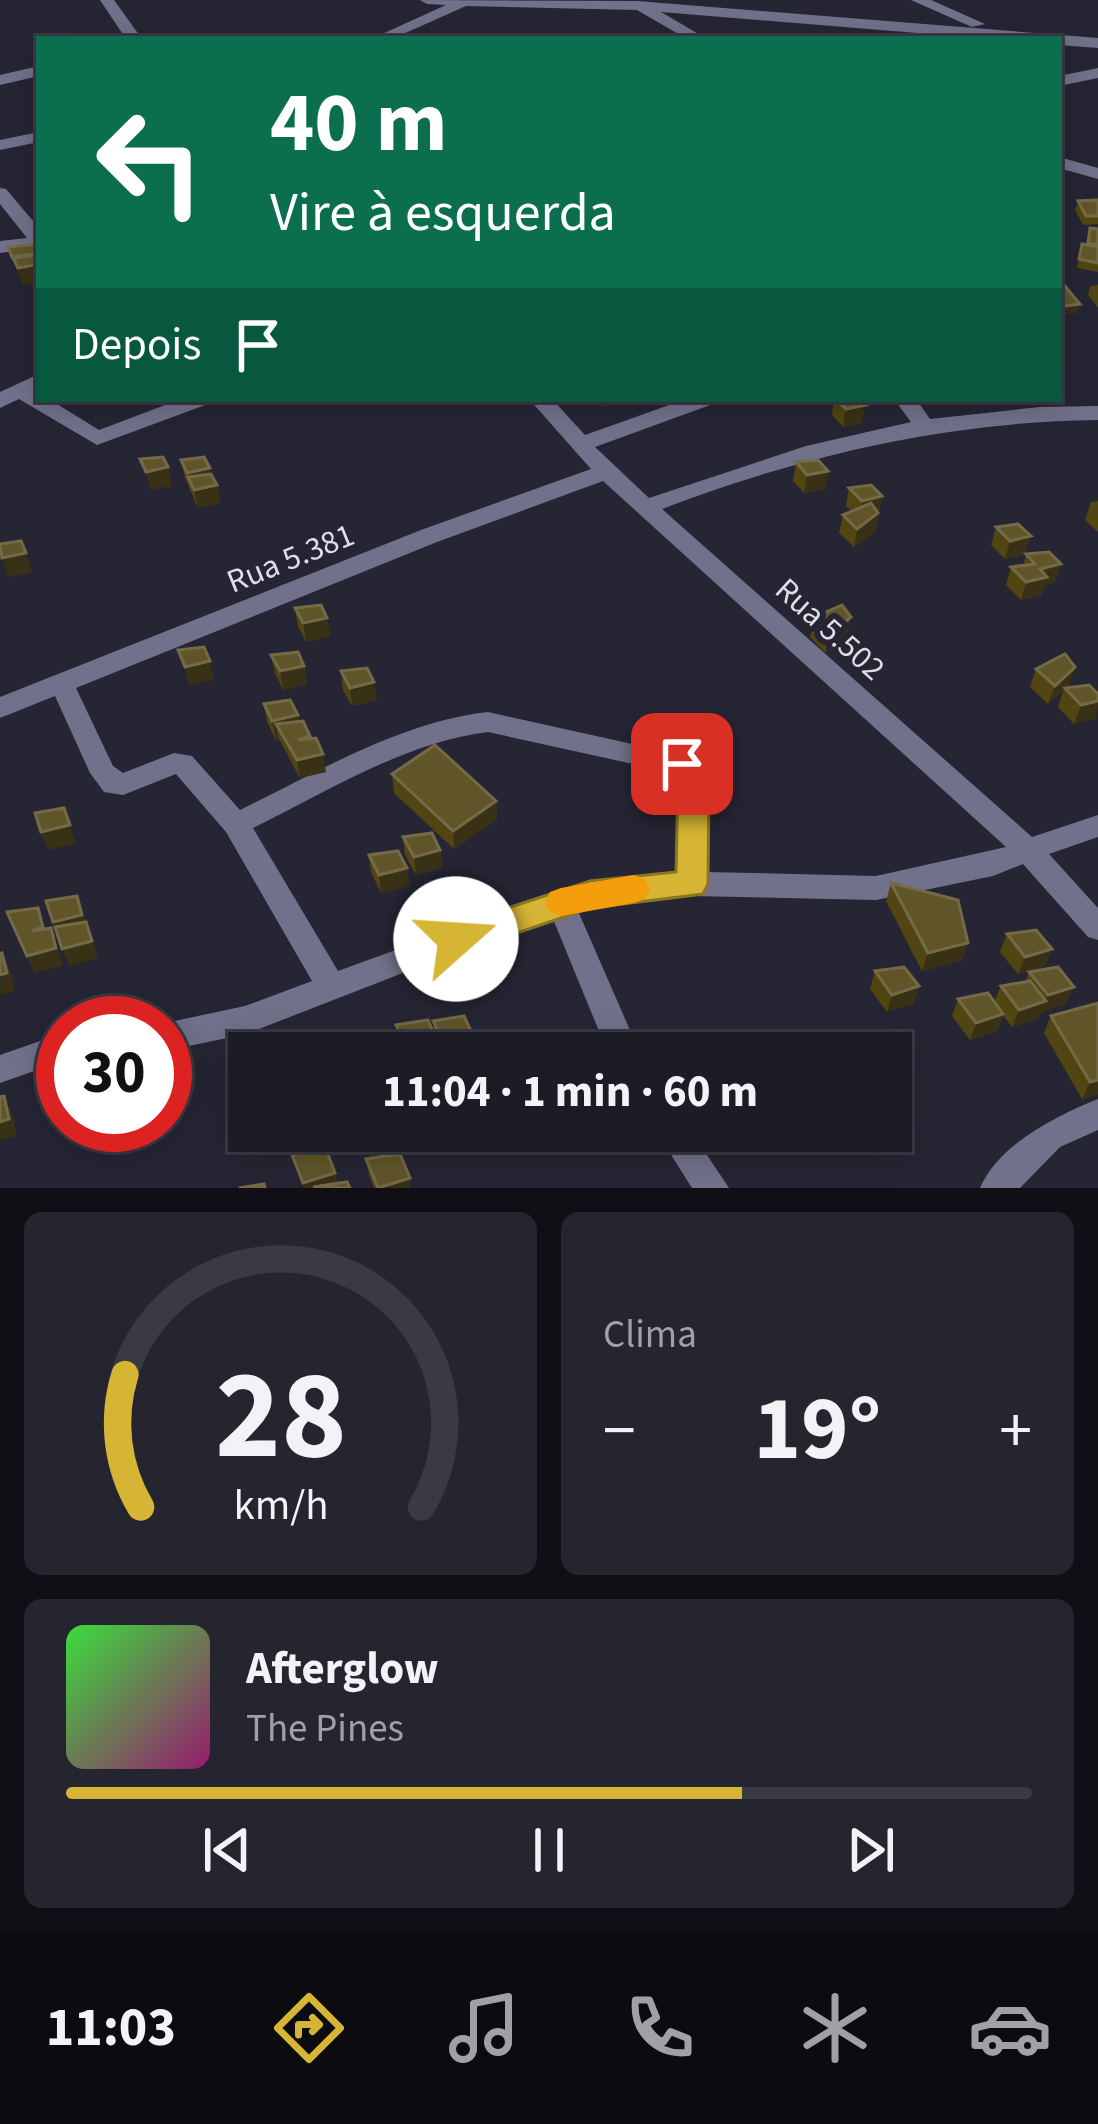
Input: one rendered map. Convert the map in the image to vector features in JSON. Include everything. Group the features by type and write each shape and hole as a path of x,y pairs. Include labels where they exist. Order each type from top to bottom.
{"street":[{"path":"107,0 132,36"},
{"path":"427,0 631,3 1036,36"},
{"path":"918,0 992,31"},
{"path":"386,36 464,3"},
{"path":"631,3 693,36"},
{"path":"1062,39 1098,43"},
{"path":"0,80 36,72"},
{"path":"1062,80 1098,73"},
{"path":"0,145 36,138"},
{"path":"1062,163 1098,174"},
{"path":"0,193 36,237"},
{"path":"0,248 36,242"},
{"path":"12,393 97,438 193,402"},
{"name":"Rua 5.502","path":"543,402 606,472 1028,850 1098,928"},
{"path":"582,444 698,402"},
{"path":"907,402 924,425"},
{"path":"649,506 824,446 924,425 989,415 1098,413"},
{"name":"Rua 5.381","path":"0,708 429,536 606,472"},
{"path":"62,686 103,773 114,784 129,784 173,762 183,763 236,824 331,986"},
{"path":"236,824 398,749 462,725 488,722 682,764 691,772 693,784 692,884"},
{"path":"192,1031 246,1020 560,902 590,895 692,884 877,888 994,864 1098,826"},
{"path":"560,902 615,1032"},
{"path":"0,1069 36,1056"},
{"path":"997,1188 1049,1136 1098,1114"},
{"path":"687,1152 712,1188"}],"building":[{"path":"1098,200 1098,216 1086,216 1078,201"},
{"path":"1090,228 1098,229 1098,245 1088,243"},
{"path":"36,244 36,253 12,257 8,247"},
{"path":"1082,244 1098,247 1098,263 1079,259"},
{"path":"36,255 36,265 18,268 13,258"},
{"path":"1062,283 1080,304 1062,303"},
{"path":"839,402 866,405 846,409"},
{"path":"163,457 168,467 146,472 140,459"},
{"path":"204,457 210,468 187,473 181,460"},
{"path":"818,460 828,471 807,475 796,462"},
{"path":"211,474 217,485 194,490 188,477"},
{"path":"871,485 882,496 862,501 849,488"},
{"path":"871,503 878,513 857,529 843,515"},
{"path":"1018,524 1031,536 1010,541 996,527"},
{"path":"21,541 26,553 2,558 0,544"},
{"path":"1049,552 1061,564 1040,569 1047,577 1026,582 1011,567 1035,564 1026,554"},
{"path":"321,605 327,618 303,623 295,608"},
{"path":"842,605 851,617 829,635 813,618"},
{"path":"204,647 210,661 185,667 178,650"},
{"path":"298,652 304,666 280,671 271,655"},
{"path":"1065,654 1075,667 1055,686 1036,669"},
{"path":"367,668 374,682 350,688 341,671"},
{"path":"1089,685 1098,701 1081,705 1065,688"},
{"path":"290,700 298,715 272,721 264,704"},
{"path":"303,721 310,736 298,740 316,738 323,754 297,760 276,724"},
{"path":"435,745 496,801 453,831 392,774"},
{"path":"64,808 70,825 41,832 35,813"},
{"path":"432,833 440,850 414,857 403,837"},
{"path":"398,851 407,868 379,875 369,855"},
{"path":"891,883 958,900 968,943 928,953"},
{"path":"77,896 82,915 53,922 46,901"},
{"path":"38,908 43,927 32,931 51,928 56,948 27,956 7,912"},
{"path":"86,922 92,941 62,949 55,927"},
{"path":"1036,930 1052,949 1025,957 1007,934"},
{"path":"0,954 7,973 0,975"},
{"path":"904,967 919,986 892,995 875,971"},
{"path":"1058,967 1074,987 1048,995 1029,972"},
{"path":"1030,981 1046,1001 1019,1010 1001,986"},
{"path":"988,993 1003,1014 976,1023 958,999"},
{"path":"1098,1003 1098,1080 1090,1082 1051,1016"},
{"path":"464,1016 472,1032 438,1032 433,1021"},
{"path":"428,1020 433,1032 399,1032 396,1025"},
{"path":"4,1096 9,1119 0,1122 0,1097"},
{"path":"327,1152 335,1173 303,1183 292,1155"},
{"path":"400,1154 410,1178 378,1188 366,1159"},
{"path":"347,1182 350,1188 313,1187"}],"slow traffic":[{"path":"561,902 634,889"}],"route":[{"path":"456,939 590,895 692,884 693,784 691,772 682,764"}]}
